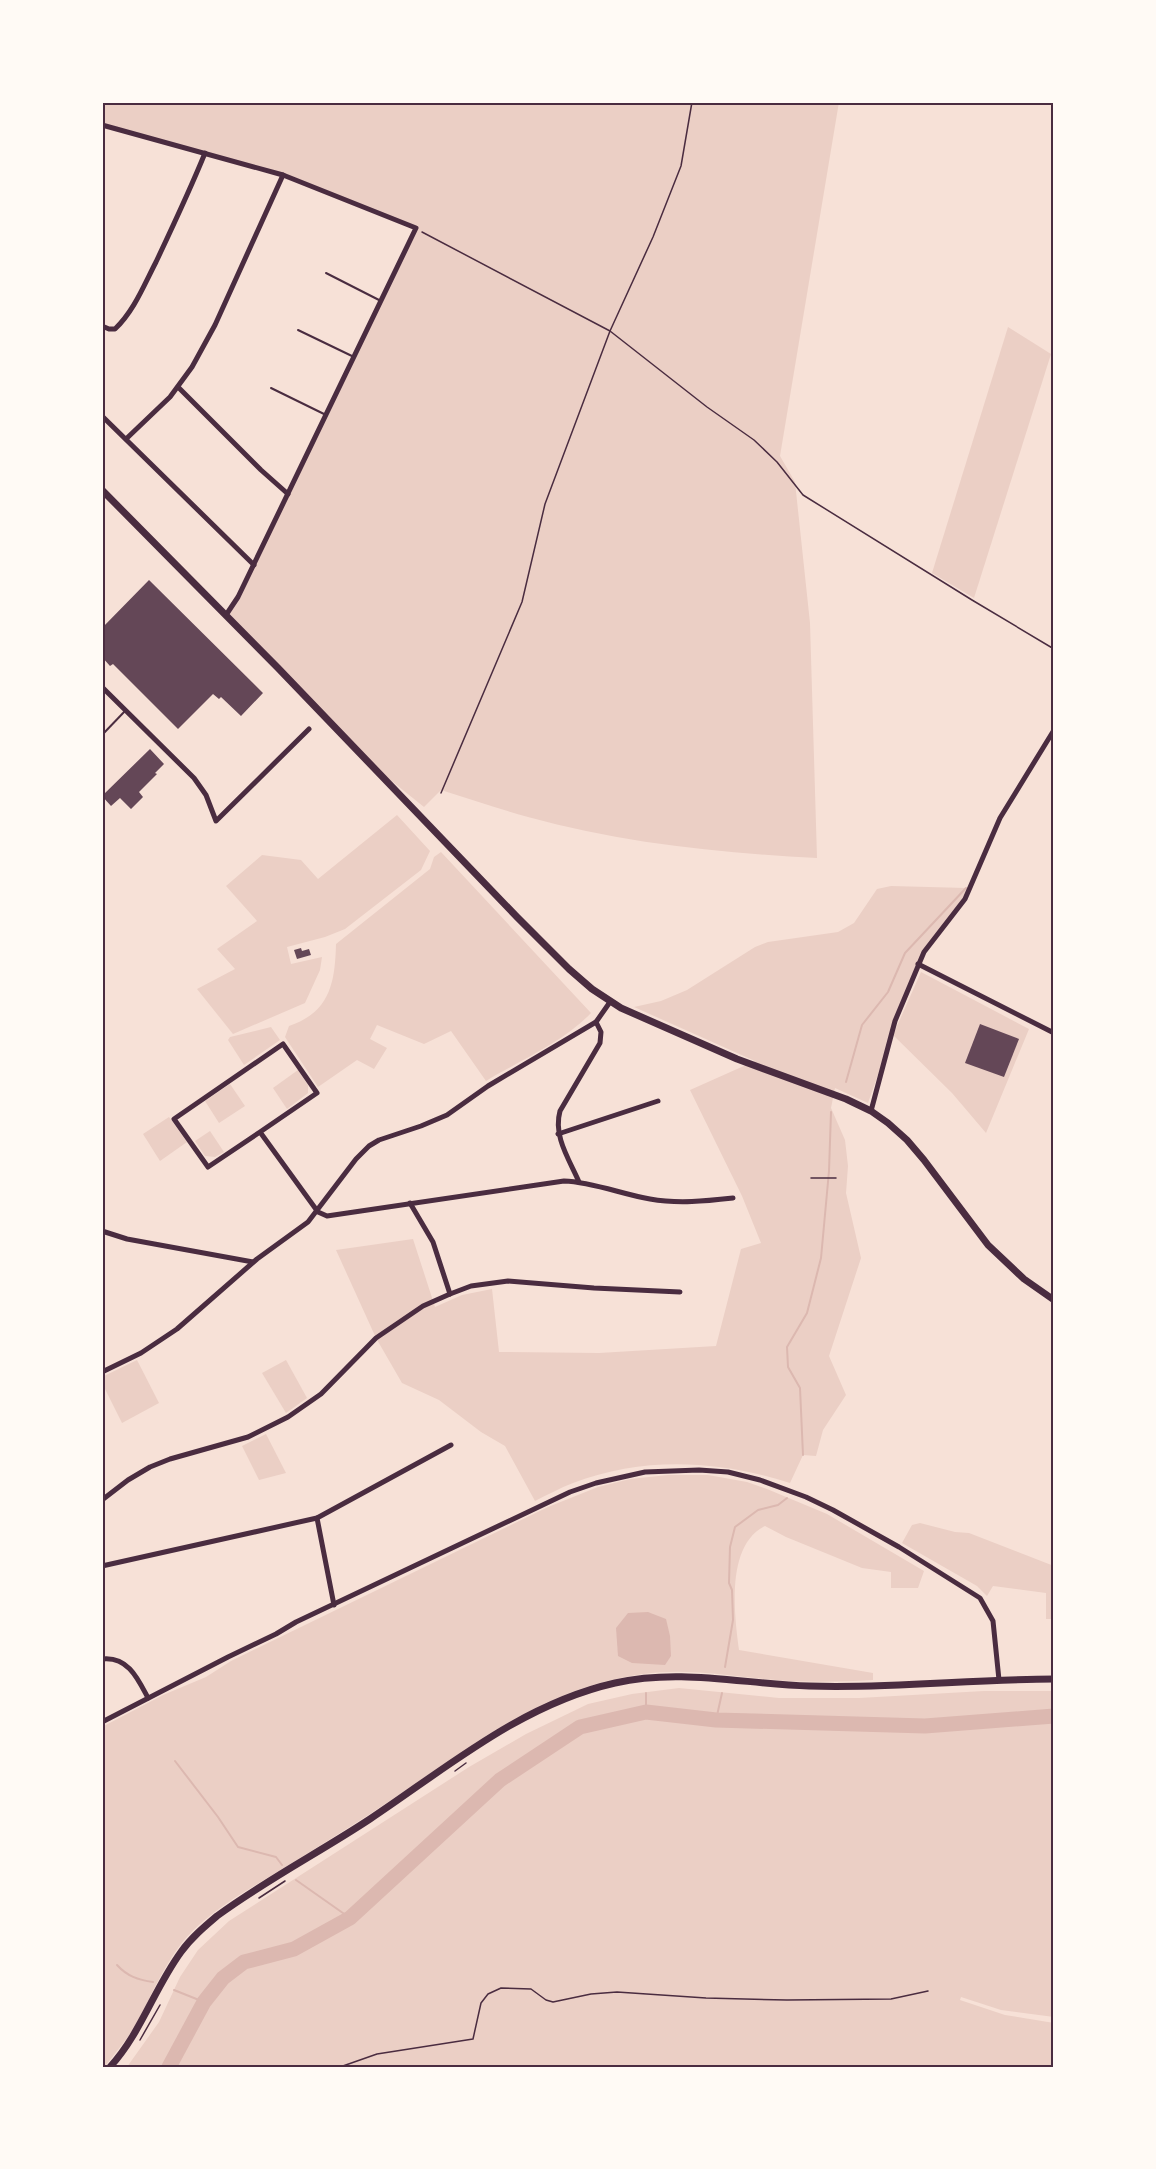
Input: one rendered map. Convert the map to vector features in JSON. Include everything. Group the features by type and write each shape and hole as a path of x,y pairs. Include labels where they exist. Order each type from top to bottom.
{"main road":[{"path":"102,490 569,969 610,1002 699,1043 837,1095 871,1111 907,1140 988,1245 1024,1279 1054,1300"},
{"path":"110,2067 138,2029 181,1952 205,1926 233,1905 369,1820 472,1749 542,1708 594,1688 638,1678 662,1676 686,1675 811,1686 1054,1679"}],"street":[{"path":"102,125 284,175 416,228 254,565 226,615"},
{"path":"102,326 115,329 122,323 140,294 205,153"},
{"path":"126,439 179,388 215,325 284,175"},
{"path":"179,388 288,494"},
{"path":"102,416 254,565"},
{"path":"102,687 194,778 206,795 216,821 309,729"},
{"path":"871,1111 895,1021 918,964 932,939 965,899 1000,818 1054,730"},
{"path":"918,964 1054,1034"},
{"path":"102,1372 141,1353 177,1329 253,1262 308,1222 318,1212 356,1159 369,1146 447,1114 596,1022 610,1002"},
{"path":"579,1182 558,1134 557,1123 560,1111 600,1043 601,1032 596,1022"},
{"path":"283,1044 317,1093 260,1132 208,1167 174,1119 283,1044"},
{"path":"558,1134 658,1101"},
{"path":"260,1132 318,1212 327,1216 564,1181 579,1182 653,1200 677,1202 733,1198"},
{"path":"410,1203 433,1242 450,1294"},
{"path":"104,1234 253,1262"},
{"path":"102,1500 128,1480 160,1463 248,1437 288,1417 321,1394 376,1338 423,1306 471,1286 508,1281 680,1292"},
{"path":"102,1566 317,1518 451,1445"},
{"path":"102,1722 334,1605 538,1506 596,1483 645,1472 671,1470 728,1472 760,1480 833,1510 924,1562 980,1598 993,1621 999,1680"},
{"path":"317,1518 334,1605"},
{"path":"102,1659 108,1658 126,1665 135,1673 148,1698"}],"lane":[{"path":"326,273 381,302"},
{"path":"298,330 354,357"},
{"path":"271,388 327,415"},
{"path":"102,735 125,711"}],"path":[{"path":"441,793 522,602 545,504 610,331 653,237 681,166 692,102"},
{"path":"426,233 610,331 707,407 754,440 777,462 803,495 1054,649"},
{"path":"811,1178 836,1178"},
{"path":"449,1775 467,1762"},
{"path":"255,1900 285,1881"},
{"path":"340,2067 377,2054 473,2039 481,2003 488,1994 501,1988 531,1989 546,2000 554,2002 591,1994 617,1992 706,1998 787,2000 891,1999 928,1991"},
{"path":"137,2044 160,2005"}],"shaded area":[{"path":"102,102 839,102 780,456 795,482 810,623 817,858 708,850 599,834 528,817 441,790 424,807 368,762 226,615 233,606 416,229 283,175 102,125"},
{"path":"1008,327 1051,354 974,598 932,573"},
{"path":"397,815 430,851 421,870 345,929 287,947 291,964 322,957 320,970 305,1003 233,1034 197,989 235,969 217,949 257,921 226,886 262,855 301,860 318,879"},
{"path":"441,852 591,1013 555,1042 486,1081 451,1031 424,1044 377,1025 370,1039 387,1048 374,1069 357,1060 318,1087 285,1037 289,1026 314,1013 328,994 334,971 336,944 430,869 434,857"},
{"path":"891,886 969,889 917,964 868,1103 835,1088 831,1108 845,1140 848,1166 846,1193 861,1258 829,1356 846,1395 823,1430 816,1456 803,1455 790,1483 763,1475 709,1466 654,1465 600,1474 568,1485 535,1501 505,1446 481,1432 439,1400 402,1383 376,1338 336,1250 413,1239 435,1307 462,1295 492,1289 499,1352 599,1353 716,1346 741,1249 761,1243 742,1196 690,1090 755,1061 634,1007 661,1001 687,990 755,947 768,942 838,932 854,923 877,889"},
{"path":"921,972 1029,1029 986,1133 952,1093 893,1035"},
{"path":"271,1027 280,1040 244,1065 228,1040 230,1037"},
{"path":"298,1070 308,1085 308,1093 287,1109 273,1088"},
{"path":"230,1084 245,1106 219,1123 205,1101"},
{"path":"169,1117 187,1142 160,1161 143,1134"},
{"path":"210,1131 224,1152 215,1157 205,1156 195,1141"},
{"path":"137,1360 159,1403 122,1423 102,1383 102,1377"},
{"path":"286,1360 307,1398 286,1413 262,1373"},
{"path":"266,1434 286,1473 259,1480 242,1446"},
{"path":"668,1475 708,1475 747,1482 767,1489 827,1514 924,1571 918,1588 891,1588 891,1572 862,1568 765,1526 752,1535 744,1548 738,1564 735,1600 739,1650 873,1673 873,1680 792,1681 704,1673 658,1672 606,1681 540,1706 480,1740 352,1826 233,1899 205,1920 186,1937 174,1954 136,2025 106,2065 102,2067 102,1727 163,1695 206,1677 231,1661 548,1507 598,1487 630,1479"},
{"path":"920,1523 955,1532 969,1533 1054,1566 1054,1619 1046,1619 1046,1593 993,1586 987,1596 977,1586 902,1543 912,1525"},
{"path":"648,1612 666,1619 671,1656 665,1665 632,1663 618,1656 616,1628 628,1613"},
{"path":"679,1688 779,1698 859,1698 984,1691 1054,1691 1054,2017 1001,2010 961,1997 960,2000 1005,2015 1054,2023 1054,2067 127,2067 159,2022 180,1977 198,1950 229,1921 469,1767 526,1734 588,1704 632,1694"}],"building":[{"path":"149,580 263,693 241,716 221,697 219,699 213,694 178,729 113,664 110,666 102,657 102,628"},
{"path":"150,749 164,764 139,792 143,797 131,809 120,798 111,806 102,796"},
{"path":"301,948 302,951 309,949 311,955 297,959 294,950"},
{"path":"980,1024 1019,1039 1004,1077 965,1063"}],"waterway":[{"path":"846,1082 862,1025 888,992 905,953 966,888"},
{"path":"803,1455 800,1388 788,1367 787,1347 807,1313 821,1258 829,1171 831,1112"},
{"path":"725,1667 733,1620 732,1590 729,1583 730,1547 735,1527 758,1510 778,1505 787,1498"},
{"path":"646,1693 646,1712"},
{"path":"716,1720 722,1693"},
{"path":"169,2067 204,2002 223,1978 244,1962 294,1949 350,1918 500,1780 580,1727 646,1712 716,1720 925,1726 1054,1716"},
{"path":"175,1761 238,1847 276,1857 282,1865"},
{"path":"296,1880 350,1918"},
{"path":"117,1965 133,1977 153,1982"},
{"path":"174,1990 204,2002"}]}
